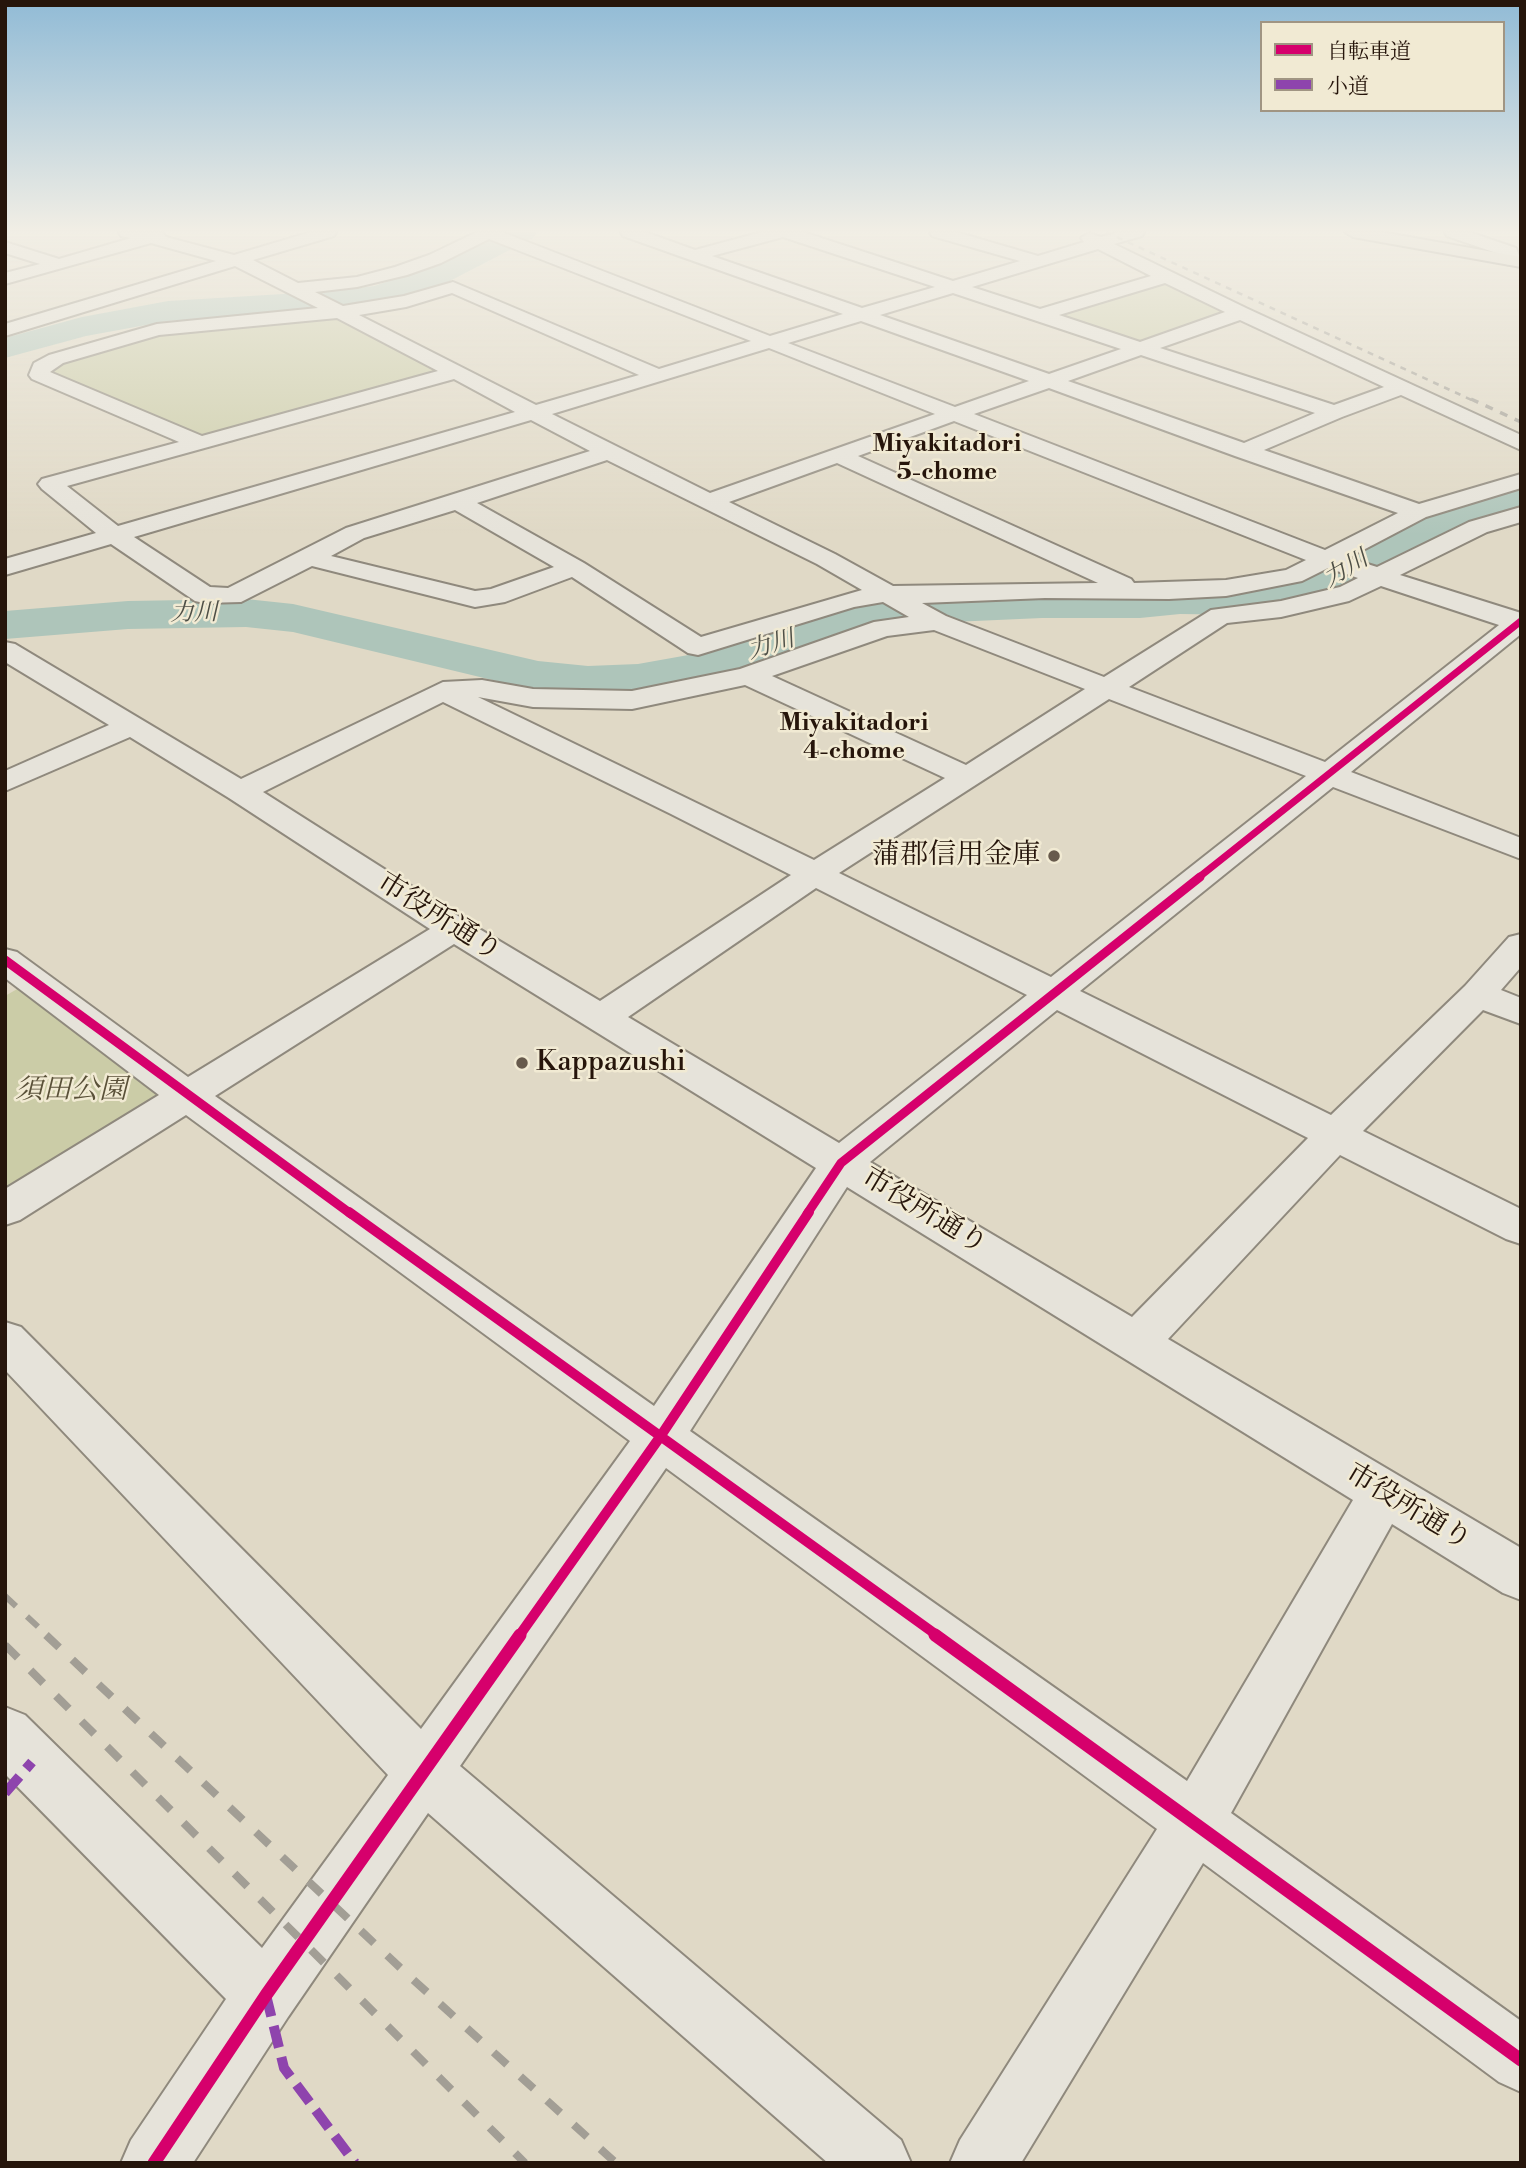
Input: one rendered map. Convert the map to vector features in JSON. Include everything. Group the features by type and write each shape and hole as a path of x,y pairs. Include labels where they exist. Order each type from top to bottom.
{"street":[{"path":"146,333 56,359 41,367 39,375 198,442"},
{"path":"382,333 609,452 826,559 933,621 1105,690 1521,849"},
{"path":"560,333 657,375"},
{"path":"746,333 1324,558 1520,623"},
{"path":"5,567 799,333"},
{"path":"912,333 1418,512"},
{"path":"1095,333 1335,412"},
{"path":"709,501 1186,333"},
{"path":"1284,333 1521,443"},
{"path":"458,372 50,484 114,535 204,595 232,596 355,533 609,452"},
{"path":"1244,451 1335,412 1401,388"},
{"path":"837,455 1135,590"},
{"path":"457,502 575,568 698,647 850,600 1169,591 1239,585 1293,576 1418,512 1521,481"},
{"path":"601,1018 813,875 1220,617 1319,602 1349,593 1375,576 1478,527 1521,514"},
{"path":"309,558 475,599 496,596 575,568"},
{"path":"240,791 443,691 482,688 533,698 632,700 748,676 883,628 933,621"},
{"path":"154,2163 266,1995 660,1437 841,1163 1520,623"},
{"name":"市役所通り","path":"5,650 240,791 454,929 1521,1576"},
{"path":"748,676 968,777"},
{"path":"443,691 682,807 1521,1228"},
{"path":"5,782 131,726"},
{"path":"5,1209 454,929"},
{"path":"1137,1342 1336,1134 1478,994 1521,945"},
{"path":"5,960 186,1095 1521,2060"},
{"path":"1478,994 1521,1012"},
{"path":"5,1340 424,1772 878,2163"},
{"path":"983,2163 1195,1822 1384,1493"},
{"path":"5,1734 266,1995"}],"green space":[{"path":"162,333 383,333 458,372 198,442 39,375 41,367 129,337"},
{"path":"1105,333 1176,333 1142,347"},
{"name":"須田公園","path":"33,980 186,1095 5,1209 5,996"}],"waterway":[{"path":"5,348 59,333"},
{"name":"力川","path":"5,625 128,615 246,613 293,618 538,676 588,681 638,679 703,667 848,619 885,611 1042,604 1140,604 1180,600 1250,601 1327,586 1367,556 1416,532 1473,511 1521,501"}],"railway":[{"path":"1326,333 1474,401"},
{"path":"1471,399 1521,422"},
{"path":"5,1596 48,1636"},
{"path":"46,1635 408,1975 616,2163"},
{"path":"5,1645 525,2163"}],"marked path":[{"path":"5,1793 32,1762"},
{"path":"266,1995 284,2068 355,2163"}],"cycle path":[{"path":"154,2163 266,1995 660,1437 841,1163 1521,621"},
{"path":"5,960 186,1095 1521,2060"}],"place":[{"name":"蒲郡信用金庫","path":"1054,856"},
{"name":"Kappazushi","path":"522,1063"}],"district":[{"name":"Miyakitadori 5-chome","path":"947,459"},
{"name":"Miyakitadori 4-chome","path":"854,738"}]}
